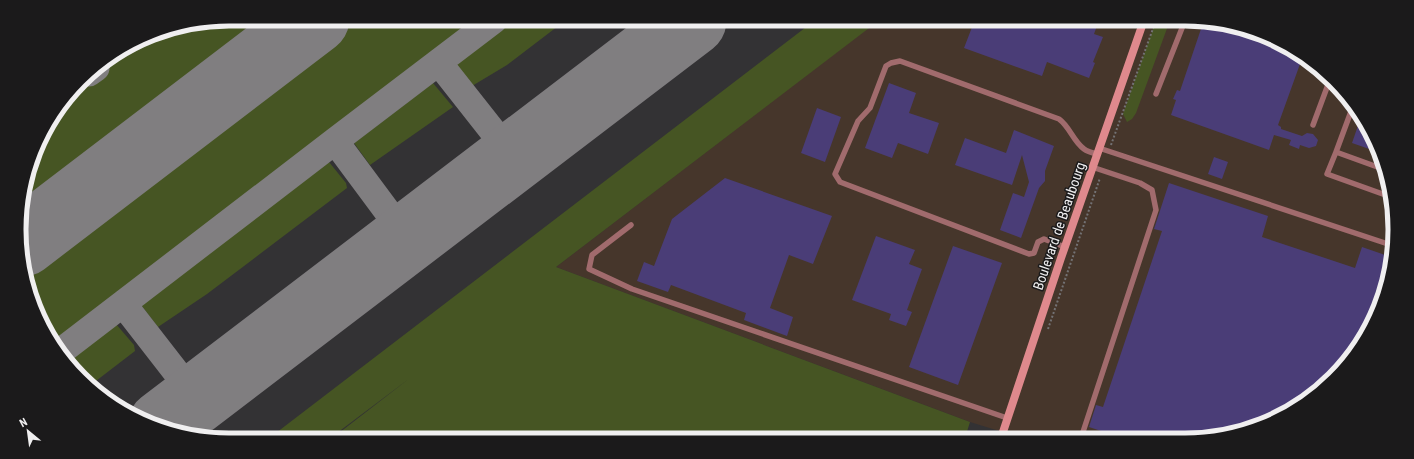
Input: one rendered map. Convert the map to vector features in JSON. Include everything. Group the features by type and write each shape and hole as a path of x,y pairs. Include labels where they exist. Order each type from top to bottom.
{"main road":[{"name":"Boulevard de Beaubourg","path":"1002,433 1092,167 1142,26"}],"lane":[{"path":"1156,94 1183,26"},
{"path":"1065,247 1044,239 1038,242 1034,252 1028,254 840,182 835,174 858,121 870,108 886,66 900,61 1060,119 1066,124 1074,139 1085,150 1109,151 1388,244"},
{"path":"1313,125 1328,86"},
{"path":"1351,112 1327,174 1385,195"},
{"path":"1336,152 1378,167"},
{"path":"1083,433 1156,210 1152,190 1140,183 1092,167"},
{"path":"631,225 592,254 589,269 632,289 1007,418"}],"path":[{"path":"1109,151 1154,26"},
{"path":"1046,335 1103,171"}],"shaded area":[{"path":"871,26 1198,26 1237,33 1262,41 1298,60 1308,68 1337,95 1354,116 1373,152 1381,177 1388,216 1388,243 1384,269 1373,307 1354,343 1337,364 1319,382 1298,399 1275,412 1237,426 1198,433 1006,433 970,422 556,267"}],"green space":[{"path":"216,26 280,26 26,220 33,177 47,139 60,116 77,95 95,77 121,57 139,47 177,33"},
{"path":"330,26 470,26 58,340 41,307 33,282 28,258"},
{"path":"507,26 558,26 507,65 472,86 456,65"},
{"path":"807,26 872,26 556,267 970,422 967,433 339,433 410,378 337,433 276,433"},
{"path":"1154,26 1168,26 1136,113 1132,119 1127,122 1123,114"},
{"path":"433,83 453,107 370,165 354,143"},
{"path":"329,162 346,183 347,188 207,294 158,327 141,305"},
{"path":"116,324 134,345 135,351 95,382 72,358"}],"building":[{"path":"972,26 1097,26 1094,34 1103,37 1093,62 1095,63 1089,78 1047,62 1042,76 964,48"},
{"path":"1202,27 1237,33 1262,41 1286,53 1303,64 1300,64 1278,125 1281,129 1302,136 1307,133 1313,134 1318,140 1316,146 1309,148 1300,145 1299,149 1289,145 1291,140 1274,135 1269,150 1171,115 1176,100 1173,99 1177,90 1180,91"},
{"path":"889,83 916,93 909,113 939,123 928,154 898,143 892,158 865,148"},
{"path":"817,108 841,117 825,162 801,153"},
{"path":"1359,124 1372,150 1352,143"},
{"path":"1014,130 1054,146 1045,171 1045,181 1039,188 1021,238 1000,230 1013,193 1024,197 1029,182 1022,155 1012,185 955,165 965,138 1006,153"},
{"path":"1214,157 1228,162 1222,179 1208,174"},
{"path":"725,178 832,216 813,264 789,255 770,308 793,317 787,336 744,320 746,313 671,285 668,292 637,281 644,262 654,266 672,219"},
{"path":"1169,183 1268,216 1262,237 1355,268 1362,247 1386,255 1381,282 1373,307 1354,343 1337,364 1319,382 1298,399 1262,418 1224,429 1198,433 1107,433 1089,427 1096,405 1103,407 1162,231 1154,229"},
{"path":"876,236 915,250 909,264 922,269 907,310 912,312 906,326 889,320 891,314 852,300"},
{"path":"953,246 1002,263 958,385 909,367"}],"taxiway":[{"path":"64,349 486,26"},
{"path":"439,63 513,157"},
{"path":"335,141 407,238"},
{"path":"26,236 41,228"},
{"path":"124,305 197,399"}],"runway":[{"path":"26,240 306,26"},
{"path":"165,422 685,26"}]}
